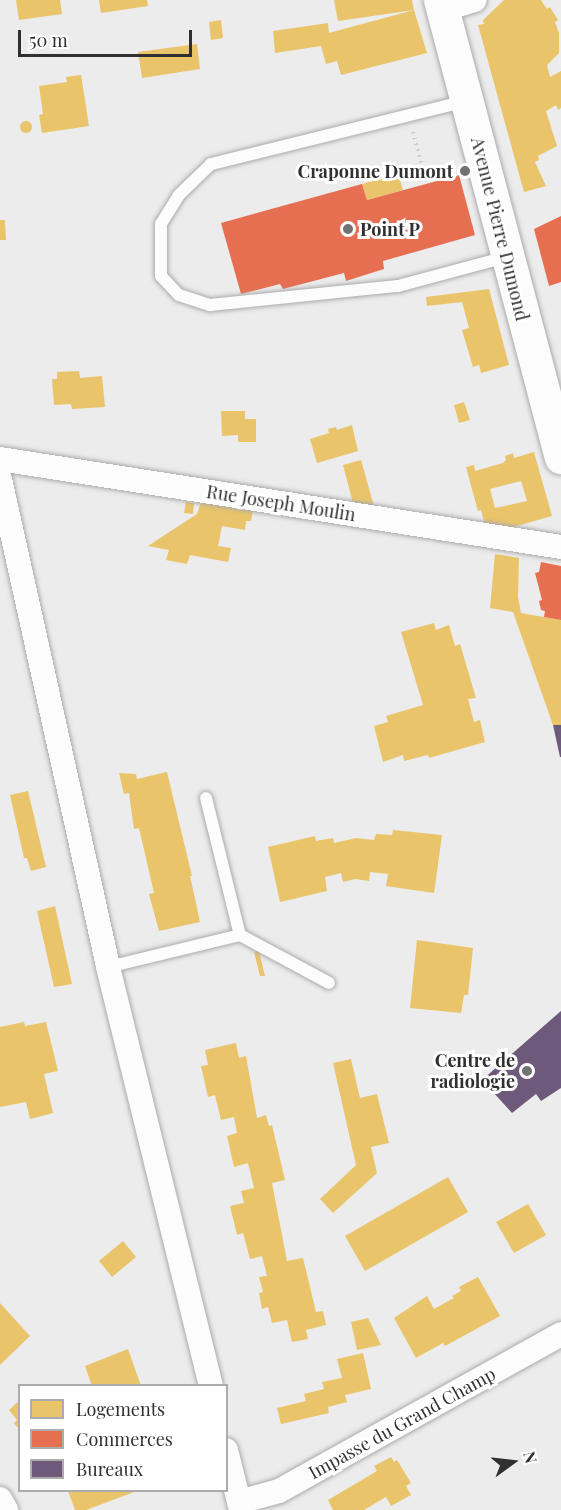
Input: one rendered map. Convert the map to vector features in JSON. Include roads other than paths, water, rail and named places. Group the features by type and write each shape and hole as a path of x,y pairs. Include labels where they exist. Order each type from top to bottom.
{"main road":[{"name":"Avenue Pierre Dumond","path":"441,5 561,457"}],"street":[{"path":"441,5 475,0"},
{"name":"Rue Joseph Moulin","path":"0,459 561,547"},
{"path":"0,479 108,967 211,1384"},
{"name":"Impasse du Grand Champ","path":"240,1506 279,1491 561,1334"},
{"path":"228,1458 240,1506"},
{"path":"0,1499 6,1510"}],"lane":[{"path":"467,101 211,164 179,195 161,224 161,276 178,294 210,305 398,286 508,257"},
{"path":"206,798 240,935"},
{"path":"108,967 240,935 329,983"}],"place":[{"name":"Craponne Dumont","path":"465,171"},
{"name":"Point P","path":"348,229"},
{"name":"Centre de radiologie","path":"527,1071"}]}
